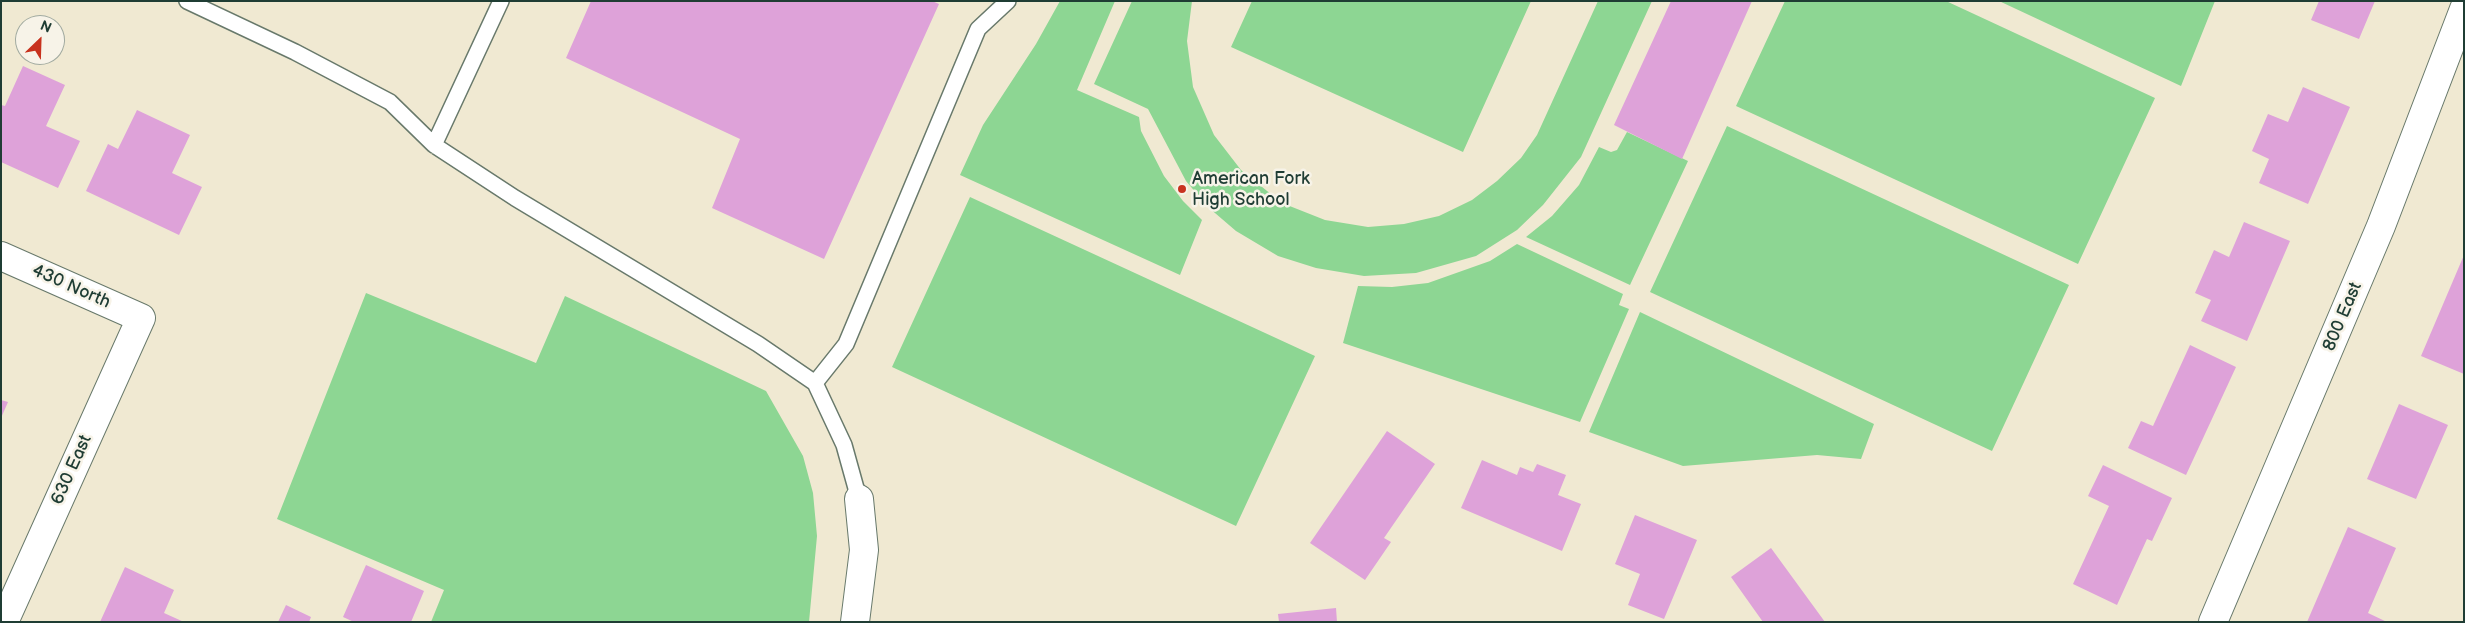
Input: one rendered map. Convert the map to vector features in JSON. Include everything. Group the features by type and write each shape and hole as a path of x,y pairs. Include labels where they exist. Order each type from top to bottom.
{"street":[{"name":"800 East","path":"2214,622 2382,226 2464,9"},
{"name":"430 North","path":"1,256 140,318"},
{"name":"630 East","path":"4,622 140,318"},
{"path":"855,622 864,550 859,499"}],"lane":[{"path":"187,1 295,52 390,102 434,145 515,198 758,344 815,382 844,446 859,499"},
{"path":"434,145 501,1"},
{"path":"815,382 846,344 978,29 1008,1"}],"green space":[{"path":"1060,1 1115,1 1077,90 1139,117 1141,131 1164,176 1183,201 1202,220 1180,275 960,175 983,125 1036,44"},
{"path":"1132,1 1192,1 1187,41 1193,87 1214,135 1241,170 1282,203 1325,220 1368,227 1404,224 1439,216 1472,200 1497,181 1521,158 1537,135 1598,1 1652,1 1581,157 1543,205 1517,230 1476,256 1416,273 1364,276 1316,268 1278,256 1236,231 1208,207 1186,181 1148,109 1094,84"},
{"path":"1252,1 1531,1 1463,152 1231,47"},
{"path":"1785,1 1946,1 2155,98 2078,264 1736,106"},
{"path":"1999,1 2215,1 2181,86"},
{"path":"1727,126 2069,285 1992,451 1650,292"},
{"path":"1627,132 1688,161 1630,285 1526,237 1552,216 1579,185 1599,147 1611,152 1617,150"},
{"path":"970,197 1315,356 1236,526 892,367"},
{"path":"1517,244 1623,294 1619,305 1629,309 1580,422 1343,343 1358,286 1392,287 1428,283 1490,261"},
{"path":"366,293 536,363 565,296 766,391 803,456 813,493 817,536 809,622 431,622 444,590 277,519"},
{"path":"1640,312 1874,424 1861,459 1817,455 1683,466 1589,432"}],"building":[{"path":"591,1 932,1 939,4 824,259 712,208 740,139 566,58"},
{"path":"1671,1 1752,1 1682,159 1614,125"},
{"path":"2319,1 2375,1 2359,39 2311,20"},
{"path":"23,66 65,85 46,126 80,141 58,188 1,162 1,105 5,106"},
{"path":"2303,87 2350,107 2308,204 2259,183 2269,159 2252,151 2268,114 2288,122"},
{"path":"137,110 190,135 172,173 202,187 179,235 86,191 108,144 118,149"},
{"path":"2244,222 2290,241 2247,341 2201,321 2211,300 2195,293 2214,250 2229,257"},
{"path":"2464,255 2464,374 2421,356"},
{"path":"2190,345 2236,367 2186,475 2128,448 2141,421 2153,426"},
{"path":"1,400 8,402 1,418"},
{"path":"2399,404 2448,425 2416,499 2367,479"},
{"path":"1387,431 1435,464 1384,538 1391,542 1365,580 1310,543"},
{"path":"1482,460 1517,475 1520,467 1533,472 1537,464 1566,475 1558,495 1581,504 1562,551 1461,508"},
{"path":"2103,465 2172,498 2152,541 2147,539 2117,605 2073,584 2109,506 2088,496"},
{"path":"1635,515 1697,540 1664,619 1628,605 1640,574 1615,564"},
{"path":"2348,527 2396,548 2368,613 2387,622 2307,622"},
{"path":"1771,548 1825,622 1763,622 1731,577"},
{"path":"366,565 424,591 411,622 354,622 343,617"},
{"path":"125,567 174,590 164,613 184,622 100,622"},
{"path":"286,605 311,617 309,622 278,622"},
{"path":"1336,608 1337,622 1279,622 1278,614"}],"place":[{"name":"American Fork High School","path":"1182,189"}]}
